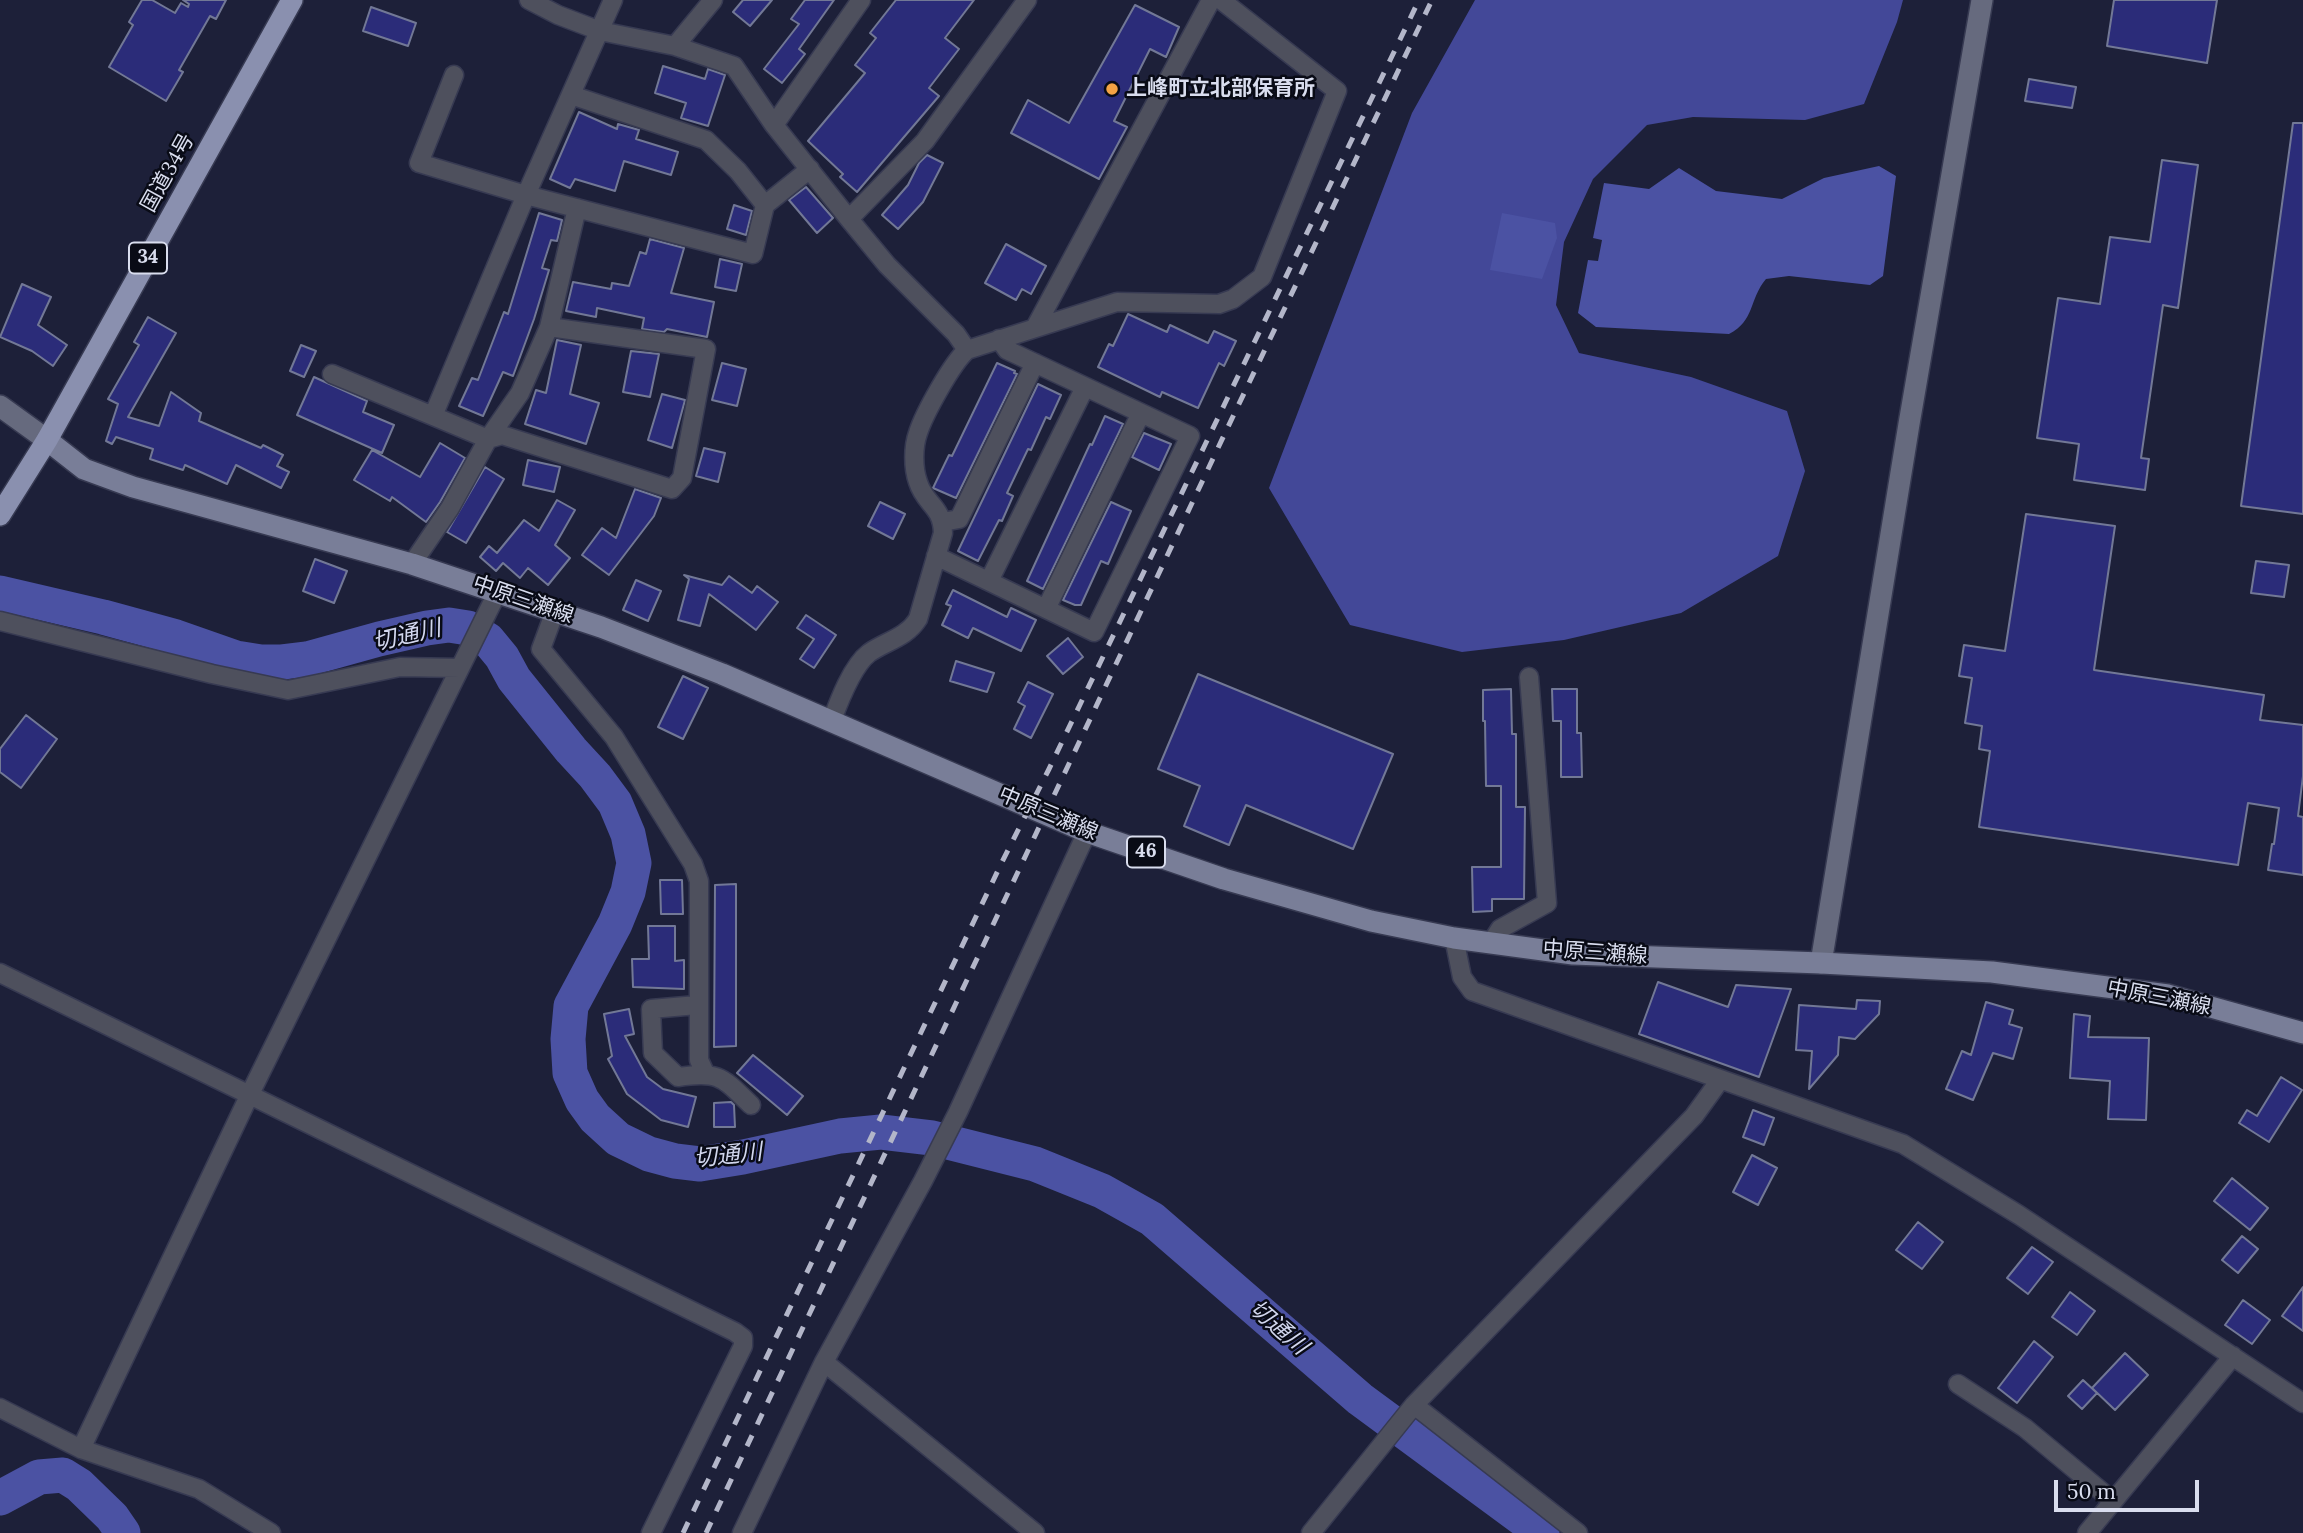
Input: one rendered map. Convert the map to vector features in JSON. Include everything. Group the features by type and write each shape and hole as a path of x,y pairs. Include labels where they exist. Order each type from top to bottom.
{"highway":[{"name":"国道34号","path":"0,514 47,440 292,0"}],"main road":[{"name":"中原三瀬線","path":"47,440 84,469 133,487 412,564 498,591 722,674 1087,832 1224,879 1371,921 1454,938 1573,954 1992,972 2168,995 2303,1033"}],"street":[{"path":"530,0 558,15 600,31 675,47 734,66 774,125 849,219 887,265 956,334 967,350"},
{"path":"433,416 526,195 613,0"},
{"path":"675,47 713,0"},
{"path":"774,125 861,0"},
{"path":"849,219 925,141 1027,0"},
{"path":"1036,326 1211,0"},
{"path":"832,720 838,702 859,662 912,628 918,619 943,533 943,522 939,511 922,492 917,479 917,434 956,360 967,350 1117,302 1219,304 1233,299 1262,277 1337,91 1221,0"},
{"path":"1821,963 1982,0"},
{"path":"454,75 419,163 526,195 753,254 765,205 810,169"},
{"path":"570,95 706,140 738,171 765,205"},
{"path":"412,564 450,508 488,439 520,393 549,327 577,208"},
{"path":"332,374 488,439 502,435 672,489 681,478 706,349 549,327"},
{"path":"936,556 1094,632 1190,436 1007,350 999,339"},
{"path":"943,522 959,519 1035,363"},
{"path":"989,582 1085,387"},
{"path":"0,406 47,440"},
{"path":"1046,609 1141,413"},
{"path":"81,1448 249,1096 498,591"},
{"path":"555,611 541,649 614,737 693,864 699,881 697,1005 699,1060 705,1073"},
{"path":"0,621 212,674 288,690 400,667 460,668"},
{"path":"1491,943 1500,929 1546,903 1529,677"},
{"path":"743,1533 824,1362 958,1112 1087,832"},
{"path":"1454,938 1462,977 1472,991 1903,1144 2020,1215 2303,1403"},
{"path":"0,974 743,1338 743,1346 651,1533"},
{"path":"697,1005 651,1009 653,1053 678,1077 705,1073 726,1081 751,1105"},
{"path":"1311,1533 1414,1405 1694,1116 1720,1080"},
{"path":"2087,1533 2232,1356"},
{"path":"824,1362 1035,1533"},
{"path":"1958,1384 2025,1428 2113,1501"},
{"path":"1414,1405 1578,1533"},
{"path":"0,1408 81,1448 199,1489 271,1533"}],"shaded area":[{"path":"1475,0 1903,0 1897,22 1864,104 1805,120 1693,117 1647,125 1593,179 1564,242 1556,305 1579,353 1691,377 1787,411 1805,471 1778,556 1681,613 1564,640 1462,652 1350,625 1269,488 1412,113"},
{"path":"1879,166 1896,176 1883,276 1870,285 1789,276 1766,279 1748,316 1729,334 1596,327 1578,313 1588,260 1598,261 1602,240 1593,238 1604,183 1649,189 1679,168 1716,191 1782,199 1824,178"},
{"path":"1502,213 1555,223 1557,238 1542,279 1490,270"}],"building":[{"path":"142,0 152,0 175,13 181,3 188,7 189,4 183,0 226,0 216,19 210,16 179,70 183,72 166,101 109,67 133,25 129,22"},
{"path":"743,0 772,0 750,26 733,12"},
{"path":"805,0 834,0 799,49 805,54 782,83 764,69 799,24 791,19"},
{"path":"896,0 974,0 945,38 959,49 929,88 939,96 857,192 840,177 843,174 808,141 865,73 855,65 876,38 870,33"},
{"path":"2114,0 2217,0 2207,63 2107,46"},
{"path":"1135,5 1179,27 1166,57 1150,49 1114,121 1127,127 1099,179 1011,133 1028,100 1069,123"},
{"path":"371,7 416,23 408,46 363,31"},
{"path":"663,66 705,79 708,69 725,75 708,126 681,118 686,103 655,93"},
{"path":"2029,79 2076,87 2072,108 2025,101"},
{"path":"579,112 617,129 618,124 639,130 636,139 678,152 671,175 624,161 615,191 575,179 570,188 550,179"},
{"path":"2293,123 2303,123 2303,514 2241,506"},
{"path":"927,155 943,163 923,202 898,229 882,215 908,185 919,163"},
{"path":"2162,160 2198,165 2178,308 2163,305 2141,458 2149,459 2145,490 2074,480 2079,444 2037,438 2058,298 2100,304 2110,237 2150,242"},
{"path":"806,187 833,218 817,233 789,200"},
{"path":"734,205 752,211 746,235 727,229"},
{"path":"539,213 562,220 557,241 551,240 542,268 549,270 513,376 503,372 483,416 459,406 472,378 478,380 504,312 508,314"},
{"path":"650,239 684,248 671,293 714,302 707,337 667,329 664,332 642,329 644,318 597,308 596,317 566,311 573,282 611,289 612,283 629,286 640,252 646,254"},
{"path":"1006,244 1046,266 1031,294 1022,289 1016,300 985,283"},
{"path":"720,259 742,264 736,291 715,287"},
{"path":"22,284 51,297 38,325 67,345 53,366 32,351 0,337"},
{"path":"1128,314 1167,332 1170,325 1208,343 1214,331 1236,341 1224,366 1219,363 1198,408 1162,392 1160,397 1098,367 1109,344 1113,346"},
{"path":"148,317 176,333 128,417 159,426 171,392 201,413 199,421 283,455 277,466 289,472 281,488 236,465 227,484 185,465 183,470 150,459 153,449 116,437 112,444 106,441 118,404 108,399 139,345 134,342"},
{"path":"557,340 581,345 570,394 599,403 586,444 525,424 536,390 546,393"},
{"path":"301,345 316,351 304,377 290,371"},
{"path":"631,351 659,354 650,397 623,392"},
{"path":"722,363 746,369 737,406 712,400"},
{"path":"997,363 1017,374 956,498 933,488 949,455 952,456"},
{"path":"314,377 367,401 363,412 394,425 382,453 297,415"},
{"path":"1038,384 1061,395 1050,419 1046,417 1031,450 1028,449 1007,493 1013,496 1002,521 999,520 978,561 958,551"},
{"path":"662,394 685,400 672,448 648,440"},
{"path":"1105,416 1123,424 1043,589 1027,581"},
{"path":"1144,433 1171,444 1159,470 1132,457"},
{"path":"440,443 465,458 426,522 392,497 390,501 354,480 372,450 420,477"},
{"path":"704,448 725,453 718,482 696,476"},
{"path":"528,460 560,467 554,492 523,485"},
{"path":"485,467 504,479 466,543 447,532"},
{"path":"635,489 661,498 654,516 609,575 582,555 602,528 616,538"},
{"path":"557,500 575,510 555,545 570,558 548,585 528,568 520,578 503,563 496,571 480,557 489,546 497,553 524,520 539,531"},
{"path":"880,502 905,514 893,539 868,526"},
{"path":"1111,502 1131,511 1108,564 1101,561 1081,605 1063,600"},
{"path":"2026,514 2115,526 2094,670 2264,695 2260,720 2303,725 2303,776 2298,816 2303,817 2303,875 2268,870 2279,808 2248,803 2238,865 1979,827 1990,751 1979,749 1982,726 1965,723 1972,678 1959,676 1964,645 2005,651"},
{"path":"315,559 347,571 334,603 303,591"},
{"path":"2256,561 2289,565 2284,597 2251,593"},
{"path":"684,575 722,585 729,576 752,593 757,586 778,602 756,630 709,594 700,626 678,620 689,579"},
{"path":"636,580 661,591 648,621 623,610"},
{"path":"953,590 1007,617 1011,608 1036,620 1021,651 973,628 968,638 942,625 951,606 946,604"},
{"path":"806,615 836,635 814,668 800,659 814,639 797,628"},
{"path":"1068,638 1083,657 1063,674 1047,656"},
{"path":"956,661 994,673 987,692 950,681"},
{"path":"1198,674 1393,754 1353,849 1246,805 1229,845 1184,826 1200,786 1158,769"},
{"path":"683,676 708,688 683,739 658,727"},
{"path":"1028,682 1053,694 1031,738 1014,729 1025,706 1018,702"},
{"path":"1511,689 1512,734 1516,734 1516,807 1525,807 1524,899 1492,899 1492,911 1473,912 1472,867 1501,867 1501,786 1486,786 1483,690"},
{"path":"1552,689 1577,689 1577,733 1581,733 1582,777 1561,777 1561,721 1553,721"},
{"path":"26,715 57,739 21,788 0,772 0,749"},
{"path":"660,880 682,880 683,914 661,914"},
{"path":"736,884 736,1046 714,1047 715,885"},
{"path":"648,926 675,926 675,961 684,960 684,989 633,987 632,959 649,959"},
{"path":"1658,982 1728,1007 1736,985 1791,989 1759,1077 1639,1034"},
{"path":"1857,1000 1880,1001 1879,1014 1855,1039 1839,1037 1838,1055 1809,1089 1812,1051 1796,1050 1799,1005 1856,1009"},
{"path":"1986,1002 2013,1010 2009,1024 2022,1028 2013,1059 1993,1053 1973,1100 1946,1089 1962,1051 1971,1055"},
{"path":"629,1009 634,1034 625,1036 647,1077 663,1089 696,1097 688,1127 661,1120 627,1094 608,1059 612,1056 604,1014"},
{"path":"2074,1014 2090,1016 2088,1037 2149,1038 2146,1120 2108,1119 2110,1081 2070,1078"},
{"path":"753,1055 803,1096 787,1115 737,1073"},
{"path":"2281,1077 2302,1090 2269,1142 2239,1123 2247,1110 2257,1116"},
{"path":"731,1102 734,1105 735,1127 714,1127 714,1103"},
{"path":"1753,1110 1774,1118 1764,1145 1743,1137"},
{"path":"1752,1155 1777,1168 1758,1205 1733,1192"},
{"path":"2232,1178 2268,1208 2250,1230 2214,1201"},
{"path":"1918,1222 1943,1242 1922,1269 1896,1250"},
{"path":"2242,1236 2258,1249 2238,1273 2222,1260"},
{"path":"2032,1247 2053,1262 2028,1294 2007,1278"},
{"path":"2303,1287 2303,1331 2282,1316"},
{"path":"2070,1292 2095,1311 2077,1335 2052,1317"},
{"path":"2243,1300 2270,1320 2252,1344 2225,1325"},
{"path":"2034,1341 2053,1357 2017,1403 1998,1388"},
{"path":"2125,1353 2148,1375 2115,1410 2092,1388"},
{"path":"2083,1380 2097,1393 2082,1409 2068,1396"}],"waterway":[{"name":"切通川","path":"0,593 103,617 176,637 236,658 261,662 307,659 379,639 449,625 468,628 488,640 502,657 514,679 615,803 628,834 634,863 628,892 615,924 571,1006 568,1039 570,1073 582,1100 595,1118 618,1139 649,1154 700,1164 840,1136 881,1132 932,1138 1035,1164 1102,1191 1152,1219 1360,1399 1542,1533"},
{"path":"0,1498 39,1477 63,1475 79,1485 112,1517 123,1533"}],"railway":[{"path":"683,1533 1002,862 1419,0"},
{"path":"706,1533 1432,0"}],"place":[{"name":"上峰町立北部保育所","path":"1112,89"}]}
